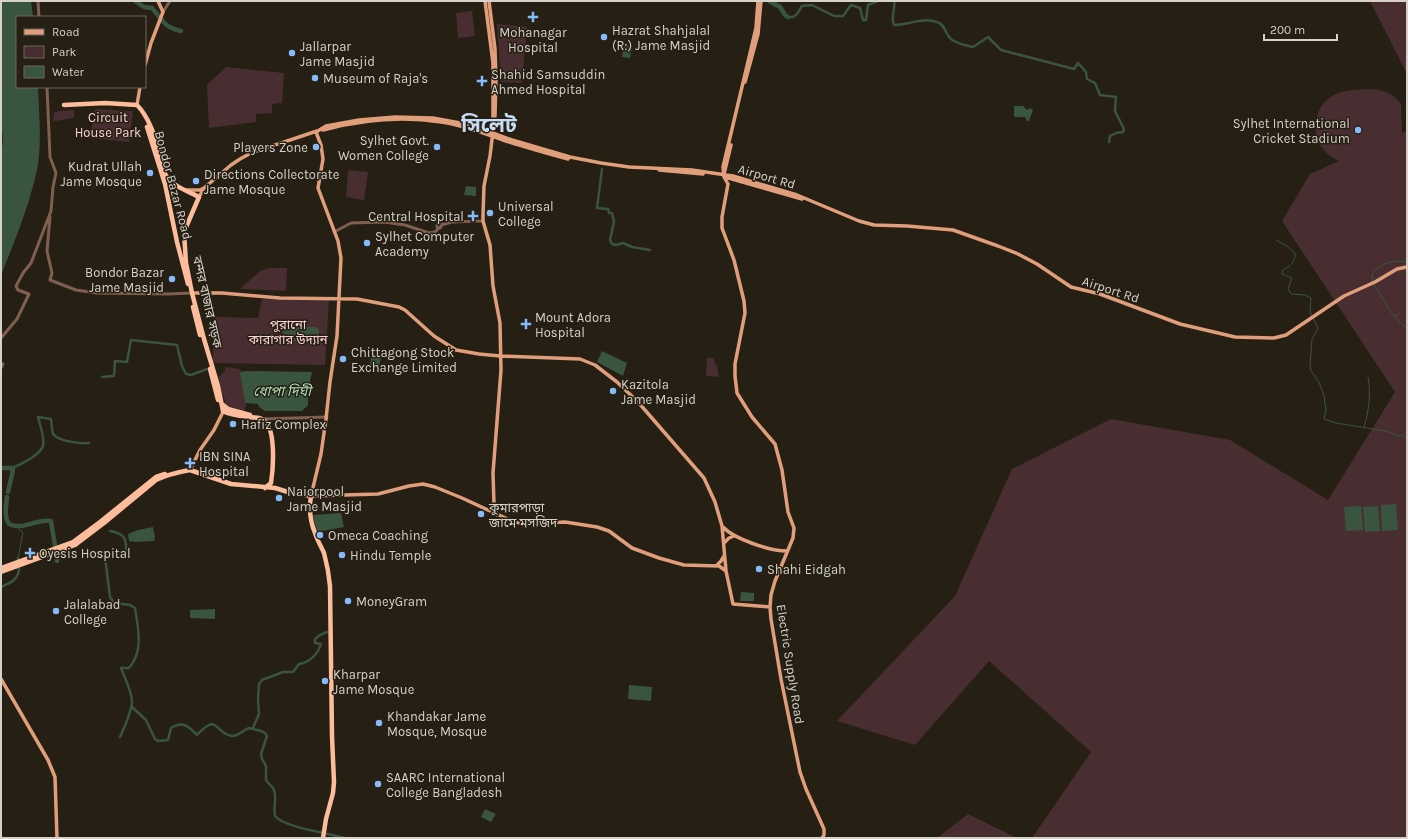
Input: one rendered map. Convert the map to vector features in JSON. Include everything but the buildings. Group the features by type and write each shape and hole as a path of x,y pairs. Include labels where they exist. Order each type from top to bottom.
{"highway":[{"path":"64,105 105,103 137,105 145,116 152,131 160,152 167,178 184,190 199,197"},
{"name":"Bondor Bazar Road","path":"137,105 138,111 147,126 158,160 191,293 197,326 220,406 225,412"},
{"name":"বন্দর বাজার সড়ক","path":"199,197 184,232 186,262 191,293 225,412"},
{"path":"225,412 261,418 266,422 270,432 273,469 271,483 265,488"},
{"path":"1,568 73,542 156,476 166,473 190,470 231,484 275,488 311,496 310,505 312,523 328,566 330,586 334,782 323,837"},
{"path":"1,572 75,545 156,480 184,471"},
{"path":"271,483 275,488"}],"main road":[{"path":"146,62 163,12 158,1"},
{"path":"485,1 493,49"},
{"path":"489,1 493,49 494,123 484,186 483,221 490,245 493,286 500,323 500,380 493,473 494,504 497,515"},
{"name":"Electric Supply Road","path":"759,1 759,27 755,48 737,115 724,176 728,184 722,228 734,260 744,301 745,313 735,364 735,382 737,393 752,416 775,444 778,452 788,512 794,528 793,538 775,581 771,595 770,607 781,679 800,772 824,829 824,835 822,838"},
{"path":"137,105 140,88"},
{"name":"বন্দর বাজার সড়ক","path":"199,197 204,188 231,165 246,156 316,132 347,124 411,119 443,120 493,134"},
{"path":"316,132 323,159 318,188 338,241 341,258 337,336 330,382 327,417 311,496 378,494 423,484 437,488 521,524 565,522 597,527 609,531 632,548 659,558 684,565 716,566 726,571"},
{"name":"Airport Rd","path":"493,134 552,155 600,166 724,176 797,198 805,199 859,221 874,225 953,230 1018,254 1037,264 1071,287 1100,294 1180,324 1234,337 1274,338 1286,335 1344,296 1374,282 1396,269 1407,267"},
{"path":"184,190 200,190 204,188"},
{"path":"191,293 222,293 280,298 357,299 399,307 405,310 434,336 456,350 500,356 580,359 595,365 616,381 638,402 704,478 715,502 722,526 726,571 734,604 770,607"},
{"path":"190,470 200,450 225,412"},
{"path":"488,510 491,510 494,504"},
{"path":"722,526 734,536 777,551 787,551"},
{"path":"724,543 729,538 734,536"},
{"path":"777,551 784,559"},
{"path":"716,566 724,555"},
{"path":"1,678 48,760 55,777 56,838"}],"street":[{"path":"38,1 39,16"},
{"path":"163,12 170,1"},
{"path":"47,88 50,157 56,173 53,187 47,251 52,273 50,280 76,290 97,293 191,293"},
{"path":"1,338 17,319 30,294 18,290 16,286 23,273 31,263 51,211"},
{"path":"334,232 351,223 384,222 395,223 429,233 436,231 440,227 452,222 483,221"},
{"path":"1,363 1,368"},
{"path":"261,418 327,417"}],"green space":[{"path":"1370,1 1407,1 1407,74"},
{"path":"472,11 475,36 458,38 456,13"},
{"path":"497,24 527,27 522,83 501,82"},
{"path":"226,67 284,73 282,103 272,104 272,113 256,114 256,122 209,128 207,85"},
{"path":"1371,89 1388,93 1398,100 1401,104 1402,133 1407,131 1407,838 1032,838 1091,752 989,661 915,745 837,721 955,596 1012,469 1111,419 1230,440 1328,500 1395,392 1282,221 1310,174 1339,161 1326,153 1317,139 1317,118 1322,105 1332,96 1341,92"},
{"name":"Circuit House Park","path":"95,109 133,111 129,142 90,138"},
{"path":"74,110 74,118 53,121 54,113 59,111"},
{"path":"348,170 368,172 364,200 346,197"},
{"path":"269,268 287,268 286,291 240,289 260,271"},
{"name":"পুরানো কারাগার উদ্যান","path":"262,299 329,300 325,365 213,363 214,317 258,318"},
{"path":"707,358 714,358 719,377 706,376"},
{"path":"225,367 240,369 246,396 244,411 227,406 219,377 225,371"},
{"path":"968,814 1017,838 937,838"}],"water":[{"path":"1,1 31,1 33,16 16,16 16,88 38,88 40,139 39,160 26,210 1,275 1,157 3,139 1,121"},
{"path":"624,44 632,46 630,58 622,57"},
{"path":"1014,106 1023,106 1027,110 1030,108 1033,110 1029,121 1027,121 1025,117 1015,117"},
{"path":"466,186 476,187 476,196 464,195"},
{"path":"284,326 316,327 319,329 318,342 283,341"},
{"path":"602,351 627,363 623,376 597,362"},
{"path":"378,354 381,356 379,368 369,367 372,355"},
{"name":"ধোপা দিঘী","path":"240,372 312,372 308,390 308,405 302,411 265,411 259,407 258,404 245,403"},
{"path":"1396,504 1398,530 1382,531 1381,505"},
{"path":"1361,506 1363,530 1346,531 1344,507"},
{"path":"1378,506 1380,531 1365,532 1363,507"},
{"path":"341,513 344,527 317,532 313,515"},
{"path":"153,527 155,537 154,541 129,541 128,534"},
{"path":"741,592 754,593 754,601 740,601"},
{"path":"215,609 215,619 190,618 190,610"},
{"path":"629,685 652,687 651,701 628,699"},
{"path":"485,809 496,814 491,822 481,817"}],"waterway":[{"path":"135,1 144,7 152,8 167,25 181,31"},
{"path":"769,1 780,7 788,17"},
{"path":"788,17 793,17 797,14 802,6 812,5 834,16 843,16 851,5 860,8 863,20 866,20 868,5 878,1"},
{"path":"894,1 894,25 926,20 937,22 942,25 950,38 961,44 973,47 988,37 1001,50 1074,69 1078,63 1086,72 1087,79 1095,83 1100,95 1116,97 1115,111 1124,129 1123,132 1110,136 1109,142"},
{"path":"602,169 597,208 608,209 609,213 612,213 614,222 610,240 612,244 616,245 623,243 632,247 650,250"},
{"path":"1276,240 1287,246 1295,253 1293,262 1282,271 1282,274 1292,278 1288,289 1291,294 1305,295 1311,298 1310,312 1312,316"},
{"path":"1372,281 1373,272 1381,266 1393,261 1407,262"},
{"path":"1374,285 1393,315 1396,316 1399,314"},
{"path":"1394,316 1407,329"},
{"path":"1314,319 1318,328 1312,339 1310,366 1311,371 1319,382 1324,396 1326,410 1324,419 1336,423 1385,431 1407,438"},
{"path":"102,377 114,376 115,361 127,362 131,340 177,345 182,366 186,374 191,375 207,369"},
{"path":"1364,427 1369,402 1368,377"},
{"path":"12,468 34,456 43,446 43,435 38,417 51,419 52,432 60,439 70,442 89,443"},
{"path":"1,468 12,468 13,470 8,492"},
{"path":"7,497 6,515 9,524 20,526 40,521 51,521 55,546"},
{"path":"17,527 23,533 18,558"},
{"path":"110,531 119,533 124,537 126,544 126,552 108,553 105,557 110,597 114,603 130,605 135,608 139,639 137,654 134,661 129,668 121,668 129,688 132,705 120,737"},
{"path":"1,587 15,578 19,569"},
{"path":"253,728 259,714 259,684 262,680 283,672 293,672 299,664 310,660 320,648 321,644 315,643 315,639 327,632"},
{"path":"132,707 146,720 155,739 158,741 168,740 171,728 179,725 188,727 197,735 204,728 213,724 222,732 232,736 237,735 249,728 265,733 267,736 261,754 266,766 266,780 273,787 275,793 275,816 280,820 297,827 345,838"}],"place":[{"name":"Mohanagar Hospital","path":"533,17"},
{"name":"Hazrat Shahjalal (R:) Jame Masjid","path":"604,37"},
{"name":"Jallarpar Jame Masjid","path":"292,53"},
{"name":"Museum of Raja's","path":"315,78"},
{"name":"Shahid Samsuddin Ahmed Hospital","path":"482,81"},
{"name":"Sylhet International Cricket Stadium","path":"1358,130"},
{"name":"Players Zone","path":"316,147"},
{"name":"Sylhet Govt. Women College","path":"437,147"},
{"name":"Kudrat Ullah Jame Mosque","path":"150,173"},
{"name":"Directions Collectorate Jame Mosque","path":"196,181"},
{"name":"Universal College","path":"490,213"},
{"name":"Central Hospital","path":"473,216"},
{"name":"Sylhet Computer Academy","path":"367,243"},
{"name":"Bondor Bazar Jame Masjid","path":"172,279"},
{"name":"Mount Adora Hospital","path":"526,324"},
{"name":"Chittagong Stock Exchange Limited","path":"343,359"},
{"name":"Kazitola Jame Masjid","path":"613,391"},
{"name":"Hafiz Complex","path":"233,424"},
{"name":"IBN SINA Hospital","path":"190,463"},
{"name":"Naiorpool Jame Masjid","path":"279,498"},
{"name":"কুমারপাড়া জামে মসজিদ","path":"481,514"},
{"name":"Omeca Coaching","path":"320,535"},
{"name":"Oyesis Hospital","path":"30,553"},
{"name":"Hindu Temple","path":"342,555"},
{"name":"Shahi Eidgah","path":"759,569"},
{"name":"MoneyGram","path":"348,601"},
{"name":"Jalalabad College","path":"56,611"},
{"name":"Kharpar Jame Mosque","path":"325,681"},
{"name":"Khandakar Jame Mosque, Mosque","path":"379,723"},
{"name":"SAARC International College Bangladesh","path":"378,784"}],"district":[{"name":"সিলেট","path":"489,125"}]}
